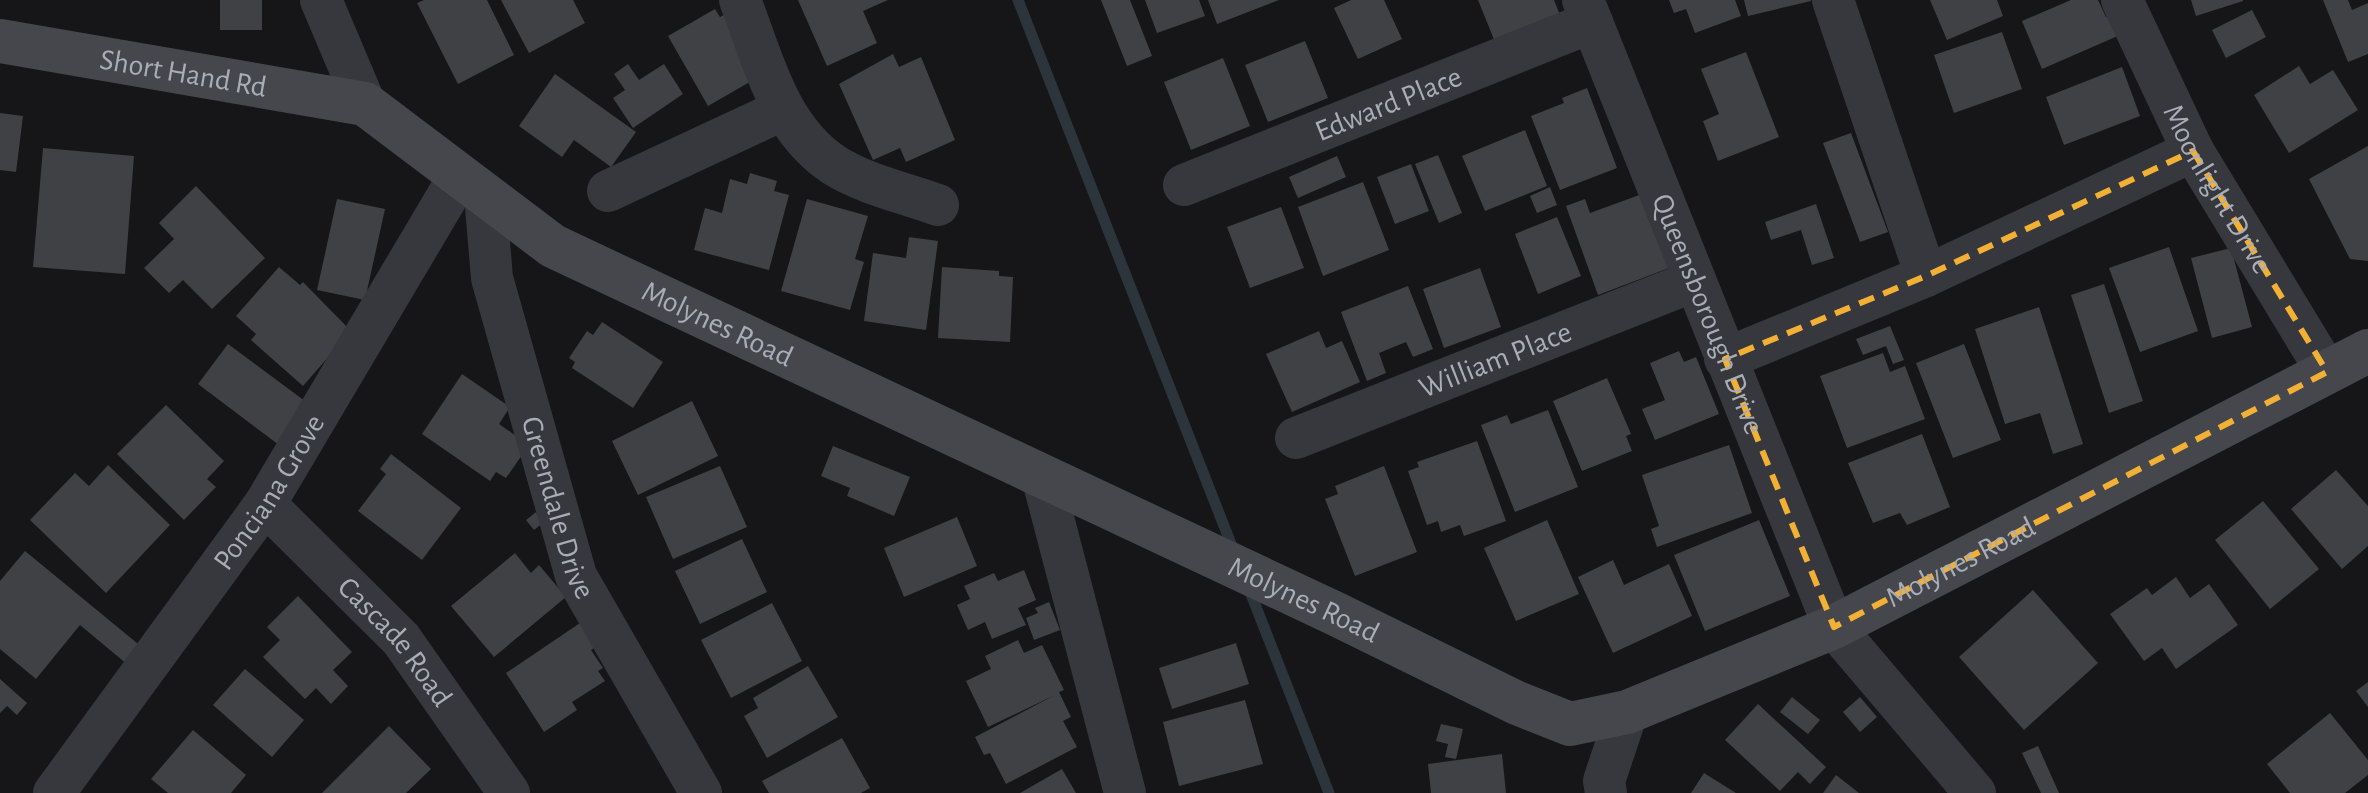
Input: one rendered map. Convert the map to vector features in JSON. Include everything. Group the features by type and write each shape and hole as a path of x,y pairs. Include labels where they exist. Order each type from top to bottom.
{"main road":[{"name":"Short Hand Rd","path":"0,41 365,104"},
{"name":"Molynes Road","path":"365,104 553,246 1336,614 1517,703 1570,724 1627,712 1834,627 2368,351"}],"street":[{"path":"321,0 365,104"},
{"path":"740,0 782,110 803,138 834,165 938,205"},
{"path":"1833,0 1926,276"},
{"name":"Moonlight Drive","path":"2122,0 2193,151 2327,372"},
{"name":"Edward Place","path":"1184,185 1588,11"},
{"name":"Queensborough Drive","path":"1588,11 1834,627 1975,793"},
{"path":"608,191 782,110"},
{"path":"1725,359 1926,276 2193,151"},
{"name":"Ponciana Grove","path":"54,793 265,504 473,185"},
{"name":"Greendale Drive","path":"473,185 492,278 576,576 701,793"},
{"name":"William Place","path":"1296,438 1694,281"},
{"path":"1042,476 1125,793"},
{"name":"Cascade Road","path":"265,504 401,639 509,793"},
{"path":"1606,793 1604,781 1627,712"}],"highlighted area":[{"path":"2193,151 2327,372 1834,627 1725,359 1926,276"}],"building":[{"path":"220,0 262,0 262,30 220,30"},
{"path":"424,0 487,0 514,55 458,84 417,3"},
{"path":"501,0 573,0 585,23 529,53"},
{"path":"798,0 888,0 863,11 877,43 827,66"},
{"path":"1101,0 1130,0 1152,56 1127,66"},
{"path":"1145,0 1199,0 1205,16 1157,33"},
{"path":"1208,0 1279,0 1217,24"},
{"path":"1351,0 1384,0 1402,39 1358,59 1334,8"},
{"path":"1478,0 1554,0 1560,15 1495,42"},
{"path":"1669,0 1735,0 1741,16 1695,33 1686,9 1674,13"},
{"path":"1744,0 1811,0 1811,1 1748,16"},
{"path":"1930,0 1997,0 2003,16 1947,40"},
{"path":"2071,0 2098,0 2106,17 2111,14 2120,35 2042,69 2022,21"},
{"path":"2191,0 2243,0 2243,1 2196,16"},
{"path":"2323,0 2348,0 2352,10 2368,3 2368,54 2348,62"},
{"path":"715,9 720,17 726,14 755,79 708,106 668,36"},
{"path":"2252,10 2266,37 2226,58 2212,30"},
{"path":"2002,32 2022,89 1954,113 1934,55"},
{"path":"1305,41 1328,98 1268,122 1245,65"},
{"path":"1746,52 1779,137 1718,161 1703,121 1719,114 1701,69"},
{"path":"893,54 899,67 921,57 955,140 906,162 900,148 873,160 839,84"},
{"path":"1223,58 1250,126 1191,150 1164,82"},
{"path":"628,64 639,80 664,64 683,94 633,128 613,98 625,90 614,74"},
{"path":"2299,66 2310,84 2333,70 2358,110 2289,153 2254,95"},
{"path":"2122,67 2140,116 2064,145 2046,97"},
{"path":"555,74 636,132 611,167 574,140 562,157 519,126"},
{"path":"1587,88 1617,168 1560,190 1531,116 1564,103 1562,98"},
{"path":"0,113 23,116 16,172 0,170"},
{"path":"1525,130 1547,186 1485,211 1462,156"},
{"path":"1851,133 1888,232 1860,242 1823,143"},
{"path":"2368,146 2368,261 2350,259 2309,179"},
{"path":"43,148 134,156 125,274 33,267"},
{"path":"1438,155 1462,213 1439,223 1415,164"},
{"path":"1337,156 1346,177 1298,198 1289,177"},
{"path":"1411,164 1429,211 1395,224 1377,177"},
{"path":"750,173 777,181 774,191 789,195 769,270 694,250 705,208 722,213 730,179 747,184"},
{"path":"1363,182 1389,250 1323,276 1298,207"},
{"path":"196,186 265,258 212,309 183,280 169,293 144,268 174,239 159,223"},
{"path":"1550,187 1557,205 1537,213 1530,196"},
{"path":"1642,194 1669,268 1598,295 1566,206 1585,199 1590,213"},
{"path":"337,199 385,209 365,300 317,290"},
{"path":"807,199 868,216 855,259 864,262 850,310 781,291"},
{"path":"1816,204 1834,258 1812,265 1801,230 1771,240 1765,222"},
{"path":"1281,207 1304,268 1250,288 1227,227"},
{"path":"1557,217 1581,276 1538,294 1515,234"},
{"path":"909,237 938,241 926,330 864,321 873,253 906,258"},
{"path":"2169,247 2198,331 2140,352 2109,268"},
{"path":"2231,248 2252,327 2212,338 2191,258"},
{"path":"279,267 300,285 303,282 351,331 303,386 251,340 256,334 236,316"},
{"path":"942,267 999,271 999,276 1013,277 1010,342 938,338"},
{"path":"1480,268 1501,327 1444,348 1423,289"},
{"path":"2104,284 2143,401 2109,413 2071,295"},
{"path":"1408,286 1433,349 1413,357 1406,342 1379,353 1386,373 1367,381 1341,312"},
{"path":"2039,307 2083,444 2053,454 2040,413 2005,424 1975,329"},
{"path":"602,322 663,362 633,408 572,368 575,362 569,358 587,331 593,335"},
{"path":"1890,326 1904,360 1893,364 1886,346 1863,355 1856,339"},
{"path":"1319,331 1326,348 1342,341 1360,382 1292,412 1266,354"},
{"path":"228,344 313,407 283,448 198,384"},
{"path":"1964,344 2001,440 1953,458 1916,363"},
{"path":"1679,351 1684,362 1696,357 1719,414 1655,440 1642,409 1665,400 1650,363"},
{"path":"1883,353 1890,372 1905,366 1925,419 1847,448 1820,376"},
{"path":"462,374 510,407 499,424 529,445 506,478 496,472 490,481 422,434"},
{"path":"1607,378 1631,434 1626,436 1632,451 1582,471 1553,401"},
{"path":"692,401 718,456 638,495 612,441"},
{"path":"166,405 224,461 207,479 216,487 184,520 117,454"},
{"path":"1548,410 1578,487 1515,512 1481,425 1507,415 1511,424"},
{"path":"1922,434 1950,507 1907,525 1900,513 1873,523 1848,463"},
{"path":"1477,441 1506,521 1464,536 1460,525 1441,532 1438,521 1427,525 1408,471 1419,467 1417,462"},
{"path":"1729,445 1752,513 1657,547 1651,529 1659,526 1642,475"},
{"path":"833,446 910,477 894,516 847,496 850,488 821,476"},
{"path":"391,454 461,508 422,560 358,511 386,474 380,469"},
{"path":"108,465 170,525 106,593 30,520 75,473 89,486"},
{"path":"720,466 747,527 673,559 646,497"},
{"path":"1384,466 1417,552 1355,576 1325,499 1338,494 1335,486"},
{"path":"2336,470 2368,506 2368,546 2342,569 2291,509"},
{"path":"2263,501 2319,569 2270,609 2215,540"},
{"path":"536,512 544,522 534,530 526,520"},
{"path":"957,517 977,566 904,597 884,548"},
{"path":"1547,520 1579,594 1516,621 1484,548"},
{"path":"1759,520 1790,596 1705,631 1674,555"},
{"path":"742,539 767,592 700,624 675,571"},
{"path":"25,551 143,648 128,665 80,625 36,679 0,649 0,581"},
{"path":"515,553 531,573 539,565 566,597 494,657 451,606"},
{"path":"1613,560 1624,585 1669,564 1692,616 1613,653 1578,577"},
{"path":"1024,570 1036,600 1018,608 1026,625 992,639 985,622 968,630 957,605 970,599 964,586 994,573 998,581"},
{"path":"2176,577 2190,598 2209,584 2238,625 2176,669 2162,648 2144,661 2110,614 2147,588 2152,595"},
{"path":"2033,590 2098,663 2024,730 1959,657"},
{"path":"298,596 352,652 333,670 348,686 331,704 316,688 305,699 263,657 280,640 267,627"},
{"path":"1049,602 1060,630 1034,640 1026,618 1038,613 1035,608"},
{"path":"772,603 802,661 731,698 701,640"},
{"path":"580,623 596,647 591,650 603,668 598,671 605,681 572,702 577,710 544,732 506,673"},
{"path":"1018,640 1024,653 1042,645 1064,690 1059,692 1071,717 1063,721 1077,747 1006,784 990,753 984,755 975,737 1055,695 988,727 966,681 991,669 985,656"},
{"path":"1236,643 1249,684 1172,709 1159,668"},
{"path":"808,666 838,717 767,758 744,716 758,708 753,698"},
{"path":"245,669 304,720 272,757 213,705"},
{"path":"0,679 27,703 17,715 7,706 0,713"},
{"path":"2368,682 2368,707 2356,691"},
{"path":"1792,697 1820,720 1808,734 1780,712"},
{"path":"1860,697 1877,717 1860,732 1843,712"},
{"path":"1245,700 1263,764 1179,786 1163,722"},
{"path":"1758,704 1826,767 1810,784 1798,772 1780,791 1725,740"},
{"path":"2330,713 2368,760 2368,775 2345,793 2290,793 2267,764"},
{"path":"1441,724 1463,729 1456,759 1445,757 1448,744 1436,741"},
{"path":"389,726 431,769 406,793 322,793"},
{"path":"193,730 246,775 231,793 168,793 151,779"},
{"path":"842,738 870,788 861,793 769,793 762,781"},
{"path":"2038,746 2059,793 2041,793 2022,753"},
{"path":"1502,754 1506,793 1431,793 1428,764"},
{"path":"1062,769 1076,793 1020,793"},
{"path":"1704,773 1736,793 1691,793"},
{"path":"1836,775 1859,793 1823,793"}],"waterway":[{"path":"1018,0 1235,554"},
{"path":"1249,589 1329,793"}]}
